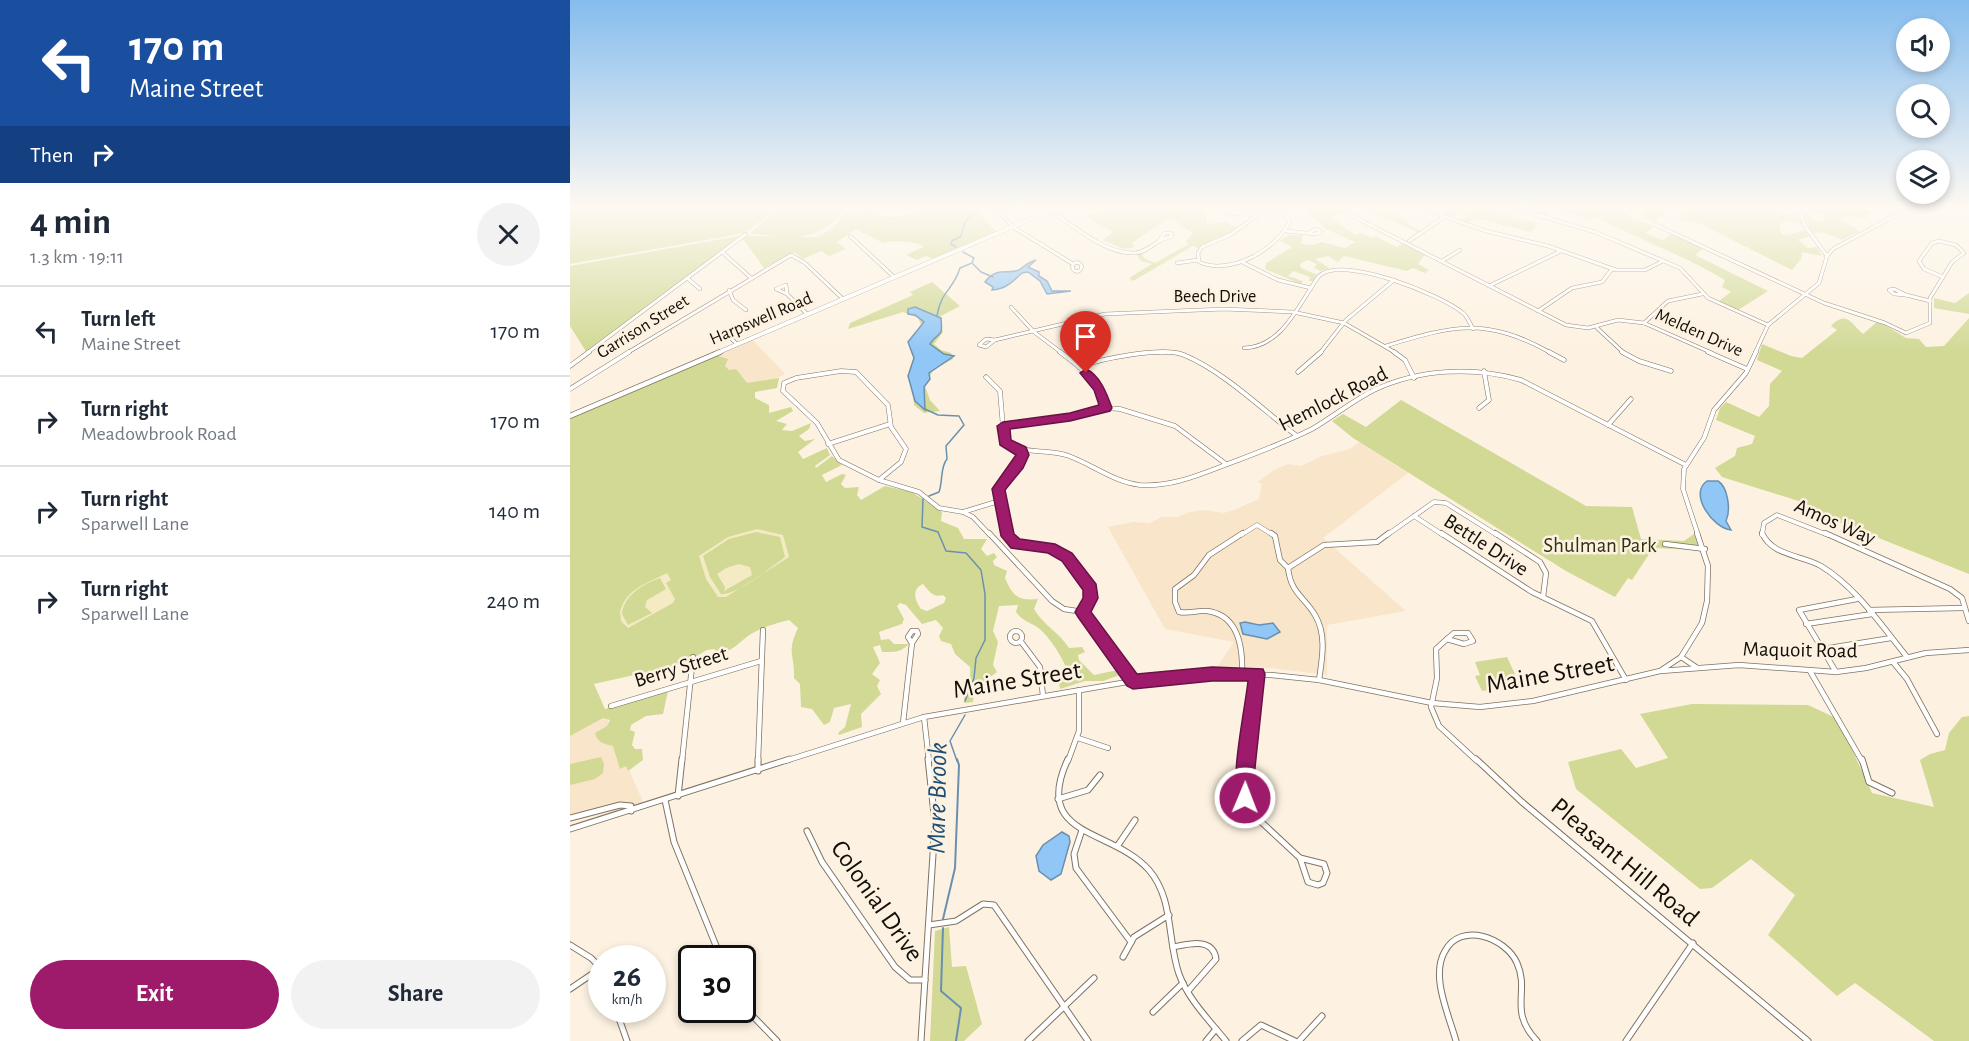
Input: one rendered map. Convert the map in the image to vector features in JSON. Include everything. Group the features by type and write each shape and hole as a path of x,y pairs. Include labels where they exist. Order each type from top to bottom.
{"main road":[{"name":"Harpswell Road","path":"570,416 949,255"}],"street":[{"path":"570,366 719,255"},
{"path":"725,255 750,278"},
{"name":"Garrison Street","path":"570,389 729,290 792,255"},
{"name":"Garrison Street","path":"794,255 843,299"},
{"path":"869,255 894,278"},
{"path":"1058,255 1073,264"},
{"path":"1198,260 1200,255"},
{"path":"1177,263 1198,260 1213,268 1242,262 1253,255"},
{"name":"Melden Drive","path":"1430,255 1566,325 1597,328 1618,320 1644,323 1747,369"},
{"path":"1441,261 1452,255"},
{"path":"1489,286 1555,255"},
{"path":"1572,255 1612,269 1644,270 1663,261"},
{"path":"1648,255 1692,276 1702,294 1768,325"},
{"path":"1726,255 1829,305 1879,319 1906,333 1929,324 1933,290 1950,265 1961,255"},
{"path":"1923,255 1918,261 1924,269 1943,278"},
{"path":"1660,671 1681,657 1695,637 1706,608 1709,580 1705,549 1683,489 1682,478 1686,465 1704,438 1714,410 1747,369 1768,325 1778,314 1821,280 1827,256"},
{"path":"1242,262 1278,280 1311,288"},
{"path":"1244,348 1257,349 1270,343 1322,273 1334,268 1394,280 1459,310 1469,319 1473,329"},
{"path":"1538,310 1572,288 1602,282 1612,269"},
{"path":"687,278 700,289"},
{"path":"1298,372 1320,353 1344,323 1394,280"},
{"path":"1906,295 1896,289 1889,290 1894,294 1930,301"},
{"path":"729,290 733,300 746,310"},
{"path":"787,294 807,314"},
{"path":"1644,323 1656,308 1665,302 1702,294"},
{"path":"1011,307 1029,330 1079,367 1097,385 1106,408"},
{"name":"Beech Drive","path":"995,340 986,347 979,345 982,340 995,340 1029,330 1105,314 1152,310 1254,309 1293,312 1344,323 1386,345 1405,360 1414,378"},
{"path":"1597,328 1610,344 1623,354 1671,371"},
{"path":"1386,345 1438,330 1506,331 1564,360"},
{"path":"725,333 736,344"},
{"path":"1079,367 1102,358 1162,353 1182,354 1208,368 1297,436"},
{"path":"879,480 899,465 906,454 905,447 890,424 889,409 885,401 860,374 845,370 791,379 784,383 782,388 817,423 839,460 879,480 919,492 939,508 963,512 973,517 1052,602 1064,609 1083,612 1133,681"},
{"path":"1479,408 1489,400 1484,371"},
{"name":"Hemlock Road","path":"1022,450 1059,452 1114,479 1143,485 1176,482 1297,436 1376,389 1414,378 1484,371 1521,380 1686,465"},
{"path":"986,377 1000,392 1005,442 1022,450 1018,464 999,486 999,501 1011,541 1024,546 1057,549 1086,580 1091,594 1083,612"},
{"path":"1608,425 1631,399"},
{"path":"1003,426 1070,417 1106,408 1134,411 1175,426 1226,464"},
{"path":"828,444 890,424"},
{"path":"963,512 999,501"},
{"path":"1288,568 1324,545 1377,542 1430,504 1446,503 1539,561 1545,570 1543,597"},
{"name":"Amos Way","path":"1907,657 1873,614 1823,567 1766,541 1761,535 1764,523 1777,515 1789,518 1954,592 1962,598 1963,608 1969,621"},
{"name":"Bettle Drive","path":"1414,516 1543,597 1592,621 1626,680"},
{"path":"1242,674 1240,642 1232,623 1213,611 1179,612 1174,589 1194,575 1209,555 1257,525 1275,536 1280,560 1288,568 1291,590 1312,612 1321,627 1319,680"},
{"path":"1665,544 1705,549"},
{"path":"1836,672 1806,624 1800,609 1857,598"},
{"path":"1869,610 1963,608"},
{"path":"1806,624 1873,614"},
{"path":"758,771 763,630"},
{"path":"1432,703 1437,678 1436,649 1446,639 1454,633 1464,631 1472,636 1473,641 1464,644 1446,639"},
{"path":"1823,649 1892,638"},
{"path":"903,723 912,643"},
{"path":"1022,643 1041,671 1043,696"},
{"name":"Maquoit Road","path":"1660,671 1739,666 1836,672 1935,652 1969,650"},
{"path":"678,796 693,657"},
{"path":"1681,657 1689,665 1700,668"},
{"name":"Berry Street","path":"611,706 761,661"},
{"path":"1675,662 1684,670"},
{"path":"1893,662 1907,679 1937,734"},
{"path":"1810,670 1860,753 1869,782 1877,788 1892,793"},
{"name":"Maine Street","path":"570,829 924,717 1133,681 1202,674 1257,674 1319,680 1432,703 1469,707 1502,706 1660,671"},
{"path":"1257,674 1244,780 1245,798 1257,818 1300,858 1323,864 1327,873 1323,882 1318,885 1308,882 1300,858"},
{"path":"1079,690 1078,738 1059,782 1058,799 1064,814 1082,830 1118,845 1135,856 1152,874 1164,898 1169,915 1173,947 1183,983 1226,1041"},
{"name":"Pleasant Hill Road","path":"1432,703 1431,713 1439,726 1499,781 1808,1041"},
{"path":"921,1041 934,823 924,717"},
{"path":"1078,738 1108,748"},
{"path":"1058,799 1088,790 1100,775"},
{"path":"665,800 674,842 716,945"},
{"path":"570,818 626,805 631,806 631,811"},
{"path":"1118,845 1135,820"},
{"path":"1082,830 1074,854 1076,868 1131,942"},
{"name":"Colonial Drive","path":"807,831 822,862 895,967 910,980 925,980"},
{"path":"928,925 956,921 983,904 994,905 1088,1041"},
{"path":"1123,957 1123,951 1131,942 1169,915"},
{"path":"1456,1041 1440,977 1441,957 1453,942 1478,936 1495,939 1513,955 1521,978 1521,1014 1527,1028 1537,1041"},
{"path":"1173,947 1203,943 1210,944 1215,949 1216,959 1212,966 1188,991"},
{"path":"1626,1041 1693,943"},
{"path":"570,945 588,958"},
{"path":"570,990 588,977"},
{"path":"1028,1041 1094,978"},
{"path":"1153,1012 1183,983"},
{"path":"1242,1041 1252,1030 1262,1025 1297,1041 1322,1016"},
{"path":"756,1019 777,1041"},
{"path":"621,1023 627,1041"},
{"path":"1206,1041 1216,1029"}],"shaded area":[{"path":"752,339 785,374 747,392 716,355"},
{"path":"1359,442 1408,473 1323,538 1406,611 1327,625 1327,675 1271,668 1217,667 1234,642 1165,629 1108,527 1133,522 1149,523 1162,517 1177,517 1190,512 1205,510 1224,513 1234,510 1259,499 1262,484 1258,482 1274,470 1288,464 1301,466 1322,456 1350,449"},
{"path":"602,707 643,802 633,805 623,802 570,815 570,735"}],"green space":[{"path":"570,255 623,255 570,264"},
{"path":"634,255 719,255 587,353 570,326 570,266"},
{"path":"754,255 789,255 764,268"},
{"path":"797,255 813,255 803,259"},
{"path":"906,255 944,255 934,259 926,256 917,260"},
{"path":"1136,255 1142,255 1145,259 1155,263 1170,255 1178,255 1133,281 1129,278 1152,264 1141,261"},
{"path":"1280,255 1425,255 1418,264 1429,270 1425,273 1413,268 1407,271 1344,256 1338,262 1328,256 1315,259 1329,268 1321,271 1314,268 1317,264 1307,260 1300,264 1301,268 1318,275 1313,281 1309,281 1310,277 1293,271 1288,276 1303,281 1301,284 1265,269 1266,263"},
{"path":"1675,255 1696,255 1768,291 1738,310 1719,301 1731,292 1722,287 1725,280"},
{"path":"1761,255 1802,255 1801,259 1792,270"},
{"path":"932,282 960,306 939,317 943,332 934,344 941,350 951,353 953,359 933,370 925,386 930,400 940,411 924,413 914,405 911,382 918,332 922,327 918,318 903,312 848,329 850,323 913,295 910,292"},
{"path":"1969,293 1969,314 1934,308 1934,298 1955,303"},
{"path":"1969,318 1969,574 1821,515 1805,503 1722,477 1715,468 1735,456 1737,448 1752,444 1755,436 1716,420 1720,408 1726,402 1759,417 1769,406 1770,384 1782,371 1757,360 1762,344 1802,358 1837,330 1831,326 1845,319 1863,334 1878,321 1906,338 1919,339 1926,347 1944,346"},
{"path":"716,355 728,359 725,366 729,370 736,369 747,383 779,378 777,388 755,392 755,398 769,405 769,413 791,407 793,411 776,421 787,424 782,430 792,431 811,423 809,429 799,436 805,441 815,439 798,452 803,459 827,448 830,455 815,466 816,468 832,456 842,465 822,475 826,482 842,474 846,475 841,484 845,488 859,487 857,495 861,500 885,486 912,492 942,512 941,521 958,528 964,539 987,539 981,549 987,556 994,553 997,557 993,561 994,565 1007,571 1005,578 1014,594 1021,598 1038,599 1034,609 1037,614 1069,648 1082,647 1085,652 1078,655 1079,660 1094,675 1118,670 1120,675 1103,681 1085,681 1060,689 1059,682 1071,678 1051,642 1040,629 1019,616 1016,612 1018,605 999,606 993,631 998,642 993,665 997,672 975,688 973,702 964,703 970,667 955,654 951,644 941,641 939,636 943,628 936,620 922,624 906,605 900,603 897,606 904,619 902,624 879,632 881,640 889,639 894,644 909,644 893,652 882,652 880,645 873,647 880,663 872,674 880,680 877,686 881,694 861,714 862,727 839,735 838,733 845,727 851,704 834,708 830,722 824,725 812,709 801,707 800,684 794,678 792,654 792,643 798,628 789,620 757,631 724,652 719,653 714,649 707,650 683,664 594,684 605,709 668,691 663,714 646,716 631,725 630,730 635,732 632,745 635,749 642,749 643,760 628,771 626,766 620,769 613,746 601,742 595,733 607,726 610,720 603,718 570,736 570,418","holes":["923,584 934,595 943,595 946,598 944,603 927,611 921,609 916,599 916,592"]},
{"name":"Shulman Park","path":"1401,400 1586,506 1632,507 1641,539 1684,541 1694,534 1700,550 1653,548 1632,580 1628,578 1615,597 1566,571 1353,438 1332,421 1343,414 1366,427"},
{"path":"1507,657 1520,685 1482,691 1475,676 1480,675 1475,662"},
{"path":"1692,704 1808,705 1838,719 1872,793 1934,807 1920,760 1930,754 1945,750 1949,733 1962,717 1969,716 1969,1041 1934,1041 1855,983 1837,996 1768,935 1795,895 1751,859 1712,888 1700,889 1576,789 1568,762 1621,749 1636,768 1668,758 1640,714"},
{"path":"601,757 604,764 603,773 595,779 570,785 570,764"},
{"path":"949,927 952,967 966,966 982,1024 964,1041 930,1041 935,931"}],"sand":[{"path":"757,529 783,535 789,557 762,574 785,557 780,537 756,532 729,539 703,556 710,577 721,594 741,588 726,597 718,597 706,579 699,556 728,537"},
{"path":"739,564 750,567 752,575 724,591 725,587 717,574"},
{"path":"667,573 671,580 666,583 675,599 673,603 628,628 621,621 620,612 627,597 645,583","holes":["660,578 666,589 647,600 645,607 652,613 628,625 622,614 626,601 635,591"]}],"water":[{"path":"1036,260 1028,267 1039,272 1039,276 1047,281 1052,291 1071,291 1047,294 1040,281 1028,272 1022,273 1002,288 992,290 993,287 985,282 998,272 1019,270"},
{"path":"915,307 941,318 941,332 930,344 944,354 954,356 929,373 930,379 924,387 925,410 915,401 908,376 914,358 908,342 924,322 915,315 908,314 908,309"},
{"path":"1707,481 1718,481 1724,488 1728,505 1726,521 1731,530 1724,528 1710,517 1701,502 1702,487"},
{"path":"1240,623 1259,625 1273,623 1280,632 1267,639 1243,634"},
{"path":"1062,832 1069,836 1070,842 1061,874 1051,880 1039,871 1036,856 1043,845"}],"waterway":[{"name":"Mare Brook","path":"937,316 941,301 960,268 972,263 974,258 968,255"},
{"path":"973,264 981,272 993,277"},
{"name":"Mare Brook","path":"925,409 938,415 959,416 964,425 946,446 947,459 943,466 939,492 929,496"},
{"name":"Mare Brook","path":"923,499 922,527 938,532 946,551 966,553 981,570 985,594 985,640 976,658 974,678 965,701"},
{"name":"Mare Brook","path":"957,761 950,741 965,715"},
{"name":"Mare Brook","path":"943,919 955,868 959,765 957,759"},
{"name":"Mare Brook","path":"943,928 941,991 961,1008 956,1041"}],"route":[{"path":"1086,373 1099,389 1106,402 1106,408 1070,417 1003,426 1005,442 1022,450 1020,462 1003,480 998,489 1009,539 1024,546 1057,549 1067,557 1086,580 1091,591 1083,612 1133,681 1212,674 1257,674 1244,780 1245,798"}]}
